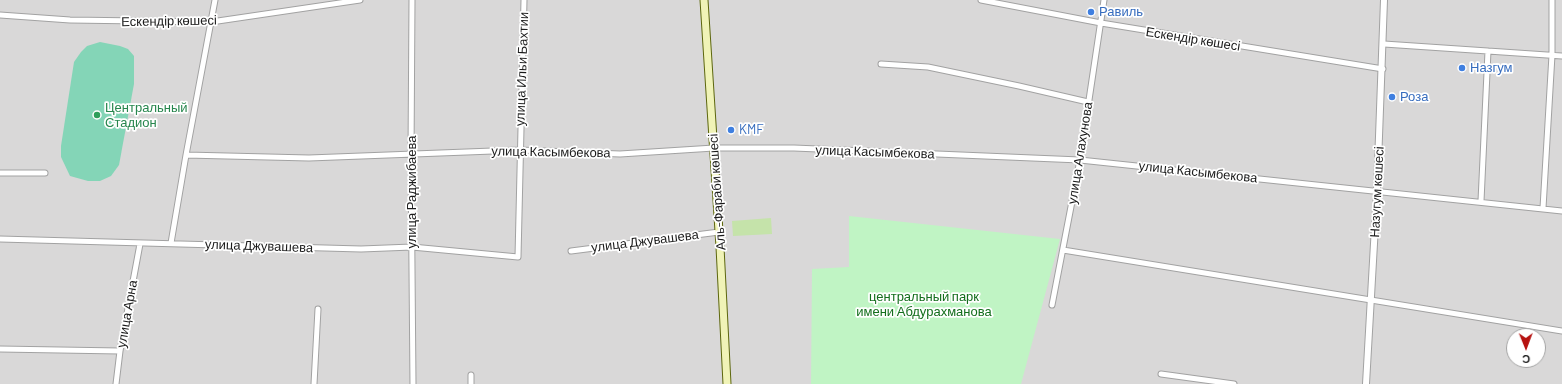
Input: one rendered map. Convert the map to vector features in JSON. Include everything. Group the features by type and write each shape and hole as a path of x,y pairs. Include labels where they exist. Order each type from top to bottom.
{"main road":[{"name":"Аль-Фараби көшесі","path":"704,0 727,384"}],"street":[{"path":"171,243 215,0"},
{"name":"Ескендір көшесі","path":"0,15 70,20 211,22 360,0"},
{"name":"улица Раджибаева","path":"412,0 411,154 414,384"},
{"name":"улица Ильи Бахтии","path":"518,258 519,150 524,0"},
{"name":"Ескендір көшесі","path":"981,0 1101,23 1383,70"},
{"name":"улица Алахунова","path":"1052,305 1080,160 1104,0"},
{"name":"Назугум көшесі","path":"1366,384 1378,191 1384,44 1384,0"},
{"path":"1543,208 1552,55 1552,0"},
{"path":"1384,44 1562,56"},
{"path":"1481,201 1488,51"},
{"path":"881,64 928,67 1088,102"},
{"name":"улица Касымбекова","path":"186,155 309,158 519,150 620,154 714,148 794,148 1080,160 1481,201 1562,211"},
{"path":"0,174 45,173"},
{"name":"улица Джувашева","path":"571,251 719,232"},
{"name":"улица Джувашева","path":"0,239 361,249 412,247 518,258"},
{"name":"улица Арна","path":"116,384 120,351 140,244"},
{"path":"1063,250 1562,331"},
{"path":"314,384 318,309"},
{"path":"0,348 120,351"},
{"path":"1161,374 1234,384"},
{"path":"470,375 471,384"}],"shaded area":[{"path":"0,0 1562,0 1562,384 0,384"}],"green space":[{"name":"Центральный Стадион","path":"100,42 128,49 134,56 134,84 119,165 111,176 100,181 88,181 70,176 61,157 61,146 74,62 87,46"},
{"name":"центральный парк имени Абдурахманова","path":"849,216 1060,239 1021,384 811,384 812,269 849,267"},
{"path":"771,218 772,234 733,236 732,221"}],"place":[{"name":"Равиль","path":"1091,12"},
{"name":"Назгум","path":"1462,68"},
{"name":"Роза","path":"1392,97"},
{"name":"Центральный Стадион","path":"97,115"},
{"name":"KMF","path":"731,130"}]}
